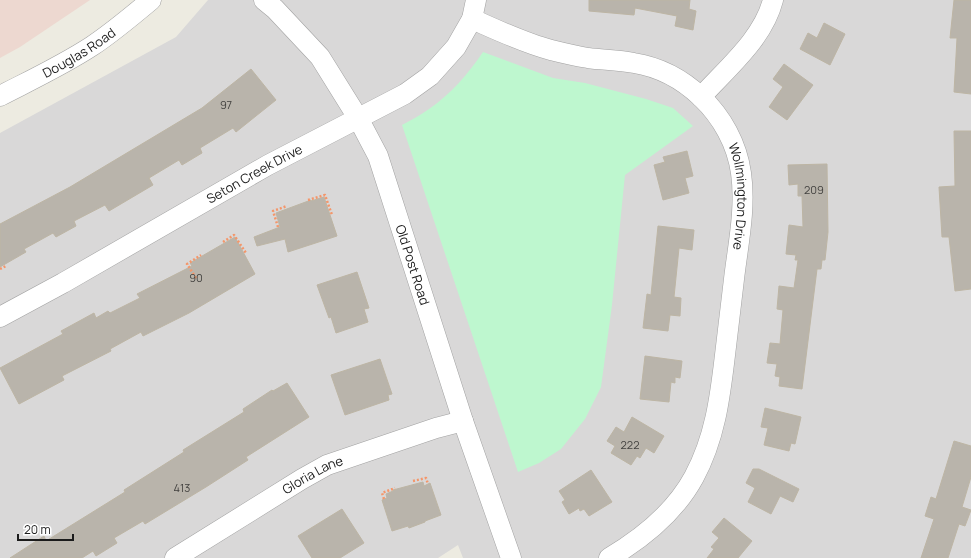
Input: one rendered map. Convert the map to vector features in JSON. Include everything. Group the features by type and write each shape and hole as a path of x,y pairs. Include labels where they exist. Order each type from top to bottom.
{"street":[{"name":"Douglas Road","path":"0,96 91,46 126,22 151,0"},
{"name":"Old Post Road","path":"264,0 275,9 320,57 358,118 378,156 463,421 511,558"},
{"path":"701,97 755,37 770,11 773,0"},
{"name":"Seton Creek Drive","path":"0,317 63,283 268,165 405,94 430,76 456,47 474,9"},
{"name":"Wollmington Drive","path":"474,9 514,37 548,49 588,58 635,63 664,71 685,83 720,117 737,151 741,174 742,209 719,404 710,438 694,476 676,504 637,540 610,558"},
{"name":"Gloria Lane","path":"176,558 327,465 436,428 463,421"}],"path":[{"path":"308,200 325,195 332,215"},
{"path":"278,228 273,211 287,206"},
{"path":"223,242 234,235 246,252"},
{"path":"196,278 187,264 201,254"},
{"path":"0,269 6,266"},
{"path":"413,481 426,478 428,484"},
{"path":"384,499 382,493 395,488"}],"shaded area":[{"path":"0,0 90,0 20,47 0,58"},
{"path":"208,0 971,0 971,558 463,558 458,545 438,558 0,558 0,133 176,37"}],"green space":[{"path":"483,52 553,78 585,83 646,99 673,108 693,126 625,175 612,305 601,387 585,419 561,449 539,463 518,472 402,125 426,111 445,97 465,76"}],"building":[{"path":"589,0 690,0 689,9 696,11 693,30 675,26 677,16 635,8 634,15 589,11"},
{"path":"954,0 971,0 971,94 954,92 957,38 950,38"},
{"path":"824,23 845,34 830,65 800,49 808,33 817,38"},
{"path":"784,64 813,85 787,120 769,107 783,87 773,79"},
{"path":"251,69 276,100 236,132 233,128 200,148 202,153 182,165 179,160 149,178 153,185 109,211 105,205 74,221 76,226 56,237 53,233 24,249 26,252 0,267 0,224 70,187 202,108"},
{"path":"954,131 971,131 971,289 955,291 949,237 942,237 939,187 955,186"},
{"path":"687,151 693,176 685,178 689,193 663,200 654,165 665,162 663,157"},
{"path":"827,164 828,232 825,260 822,260 821,269 817,269 802,389 779,386 780,377 775,376 777,364 767,363 770,343 780,344 783,310 777,309 779,286 794,288 798,260 795,260 796,255 786,254 789,225 803,227 802,196 798,196 798,184 789,185 788,165"},
{"path":"324,197 337,236 288,252 285,239 257,246 254,237 280,227 276,213 311,200"},
{"path":"658,226 694,230 692,250 679,248 674,297 681,298 680,316 670,315 668,331 643,328 647,294 651,295"},
{"path":"235,237 255,274 189,313 143,336 141,332 110,349 111,351 62,376 64,380 19,404 0,368 63,334 61,331 94,313 96,318 108,311 110,313 140,298 137,294 192,266 190,263"},
{"path":"357,272 369,308 364,309 368,322 336,333 331,317 329,318 317,285"},
{"path":"645,356 682,361 680,378 675,377 675,383 671,382 669,402 640,399"},
{"path":"380,359 392,394 388,395 389,400 345,415 331,375"},
{"path":"287,383 309,417 246,457 248,460 206,487 145,524 143,521 114,538 117,543 96,556 93,551 82,558 10,558 44,536 46,541 125,492 124,490 184,452 183,450 244,412 243,409 272,390 273,391"},
{"path":"765,408 801,417 795,444 791,443 789,451 764,445 768,428 761,427"},
{"path":"632,417 664,436 654,453 646,448 640,458 637,456 631,465 611,453 615,446 607,441 616,427 624,432"},
{"path":"954,441 971,446 971,477 962,507 971,510 965,526 959,524 948,558 921,558 934,519 925,516 931,497 936,499"},
{"path":"753,469 759,469 799,489 793,502 780,496 771,514 748,502 755,488 746,483"},
{"path":"591,470 612,502 589,516 584,509 580,511 579,508 569,514 562,502 565,500 559,491"},
{"path":"423,482 424,486 430,483 441,515 409,528 408,526 392,531 382,500 387,498 386,494 393,490"},
{"path":"342,509 364,543 340,558 312,558 298,536"},
{"path":"724,518 752,541 738,558 707,558 714,549 711,547 719,538 712,532"}]}
